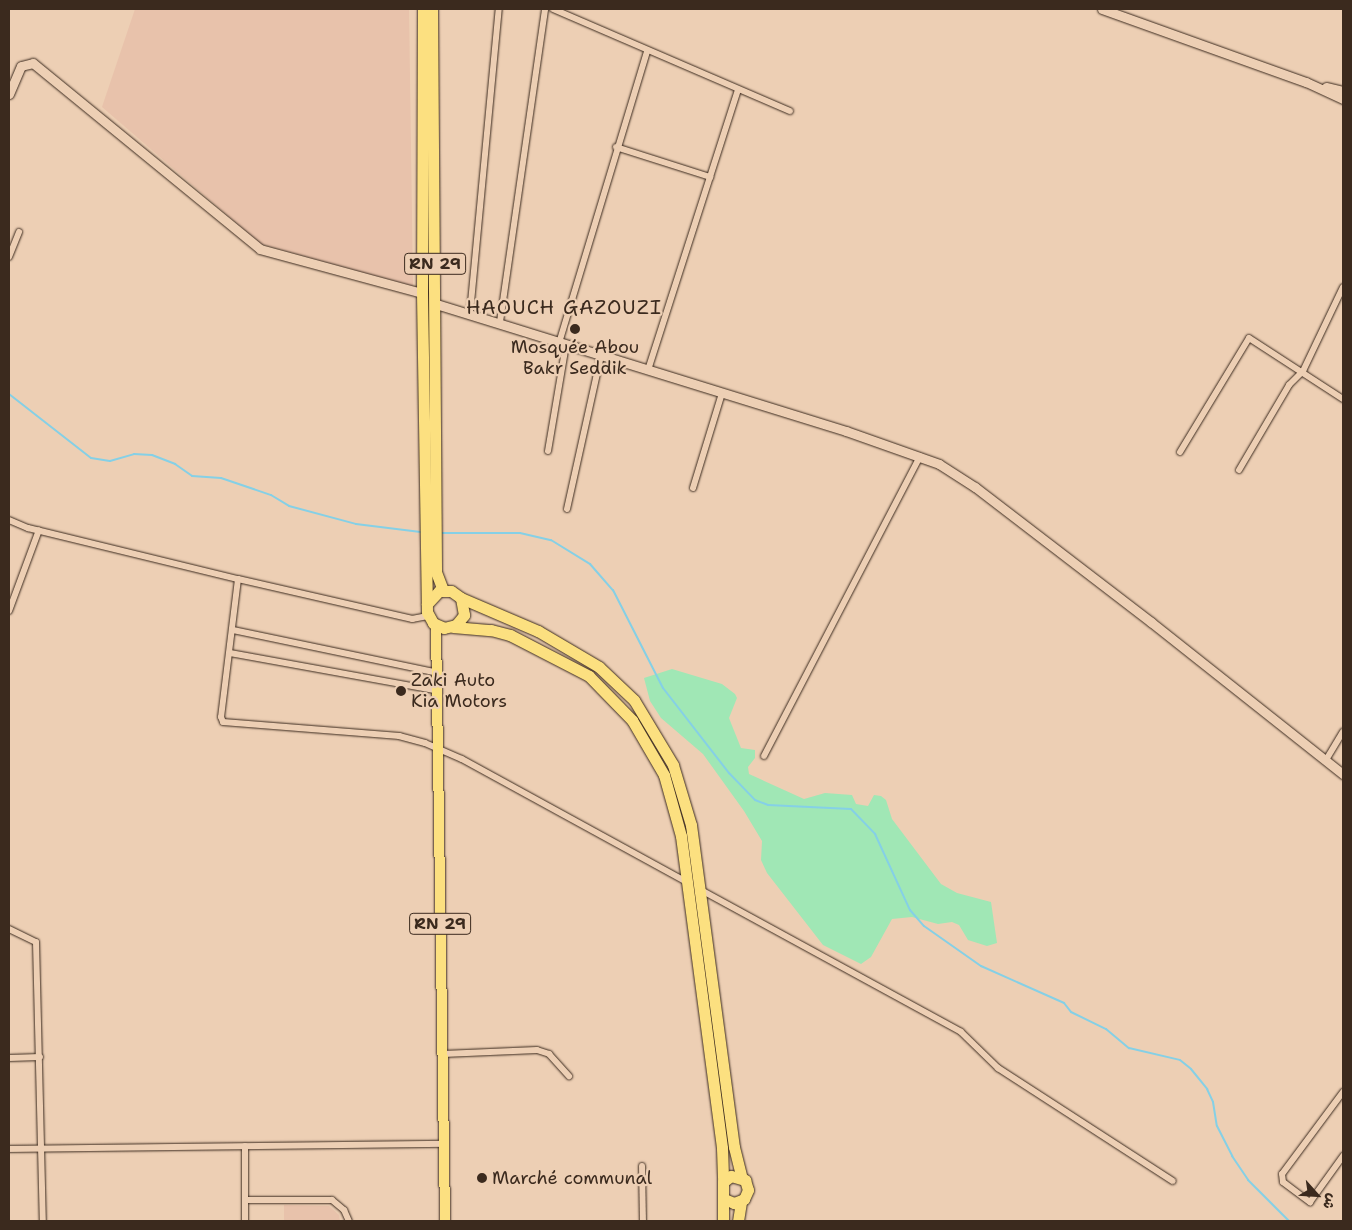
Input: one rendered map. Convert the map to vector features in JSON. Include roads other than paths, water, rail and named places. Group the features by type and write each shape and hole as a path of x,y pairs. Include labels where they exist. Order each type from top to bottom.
{"highway":[{"path":"423,9 422,293 431,521"},
{"name":"RN 29","path":"432,9 436,304 431,542 436,577 443,590"},
{"path":"431,542 428,616 436,626 491,630 534,646 589,676 621,707 650,746 664,775 681,836 722,1148 722,1182 720,1189 724,1199 723,1221"},
{"path":"428,604 432,596 443,590 451,591 462,598 563,644 599,667 634,700 663,743 682,786 692,825 734,1147 742,1178 748,1190 741,1202 738,1221"},
{"path":"453,627 464,615 462,598"},
{"path":"722,1182 731,1176 742,1178"},
{"path":"724,1199 730,1203 741,1202"}],"main road":[{"name":"RN 29","path":"436,626 439,692 438,747 445,1221"}],"street":[{"path":"470,313 499,9"},
{"path":"500,322 545,9"},
{"path":"553,9 570,14 647,51 790,111"},
{"path":"1102,9 1306,82 1343,99"},
{"path":"548,451 563,344 616,147 647,51"},
{"path":"9,94 21,66 33,63 260,249 422,293"},
{"path":"1306,82 1343,91"},
{"path":"648,370 738,90"},
{"path":"616,147 710,177"},
{"path":"9,257 18,232"},
{"path":"1239,470 1289,386 1303,371 1343,287"},
{"path":"436,304 500,322 563,344 920,456 975,487 1343,774"},
{"path":"1180,452 1249,338 1303,371 1343,400"},
{"path":"567,509 601,356"},
{"path":"693,488 722,393"},
{"path":"764,756 920,456"},
{"path":"9,520 39,530 238,580 412,619 428,616"},
{"path":"9,610 39,530"},
{"path":"238,580 230,654 220,717 225,723 399,736 438,747 687,882"},
{"path":"232,630 438,673"},
{"path":"230,654 439,692"},
{"path":"1326,760 1343,732"},
{"path":"701,890 961,1032 998,1068 1173,1181"},
{"path":"9,929 36,942 43,1221"},
{"path":"443,1054 537,1050 549,1054 569,1076"},
{"path":"9,1058 40,1057"},
{"path":"1343,1092 1282,1174 1283,1182 1310,1202 1343,1156"},
{"path":"9,1148 445,1144"},
{"path":"245,1146 245,1221"},
{"path":"642,1166 643,1221"},
{"path":"245,1200 332,1200 344,1210 349,1221"}],"waterway":[{"path":"9,394 91,458 110,461 134,454 152,455 175,464 192,476 221,478 271,495 289,506 356,524 421,532"},
{"path":"441,533 520,533 551,540 590,564 613,590 663,688 729,773 755,800 768,805 851,809 875,834 910,910 924,926 981,966 1064,1003 1071,1012 1106,1029 1129,1048 1180,1060 1191,1069 1207,1089 1213,1102 1217,1126 1232,1156 1248,1180 1289,1221"}],"place":[{"name":"Mosquée Abou Bakr Seddik","path":"575,329"},
{"name":"Zaki Auto Kia Motors","path":"401,691"},
{"name":"Marché communal","path":"482,1178"}],"district":[{"name":"HAOUCH GAZOUZI","path":"564,307"}]}
